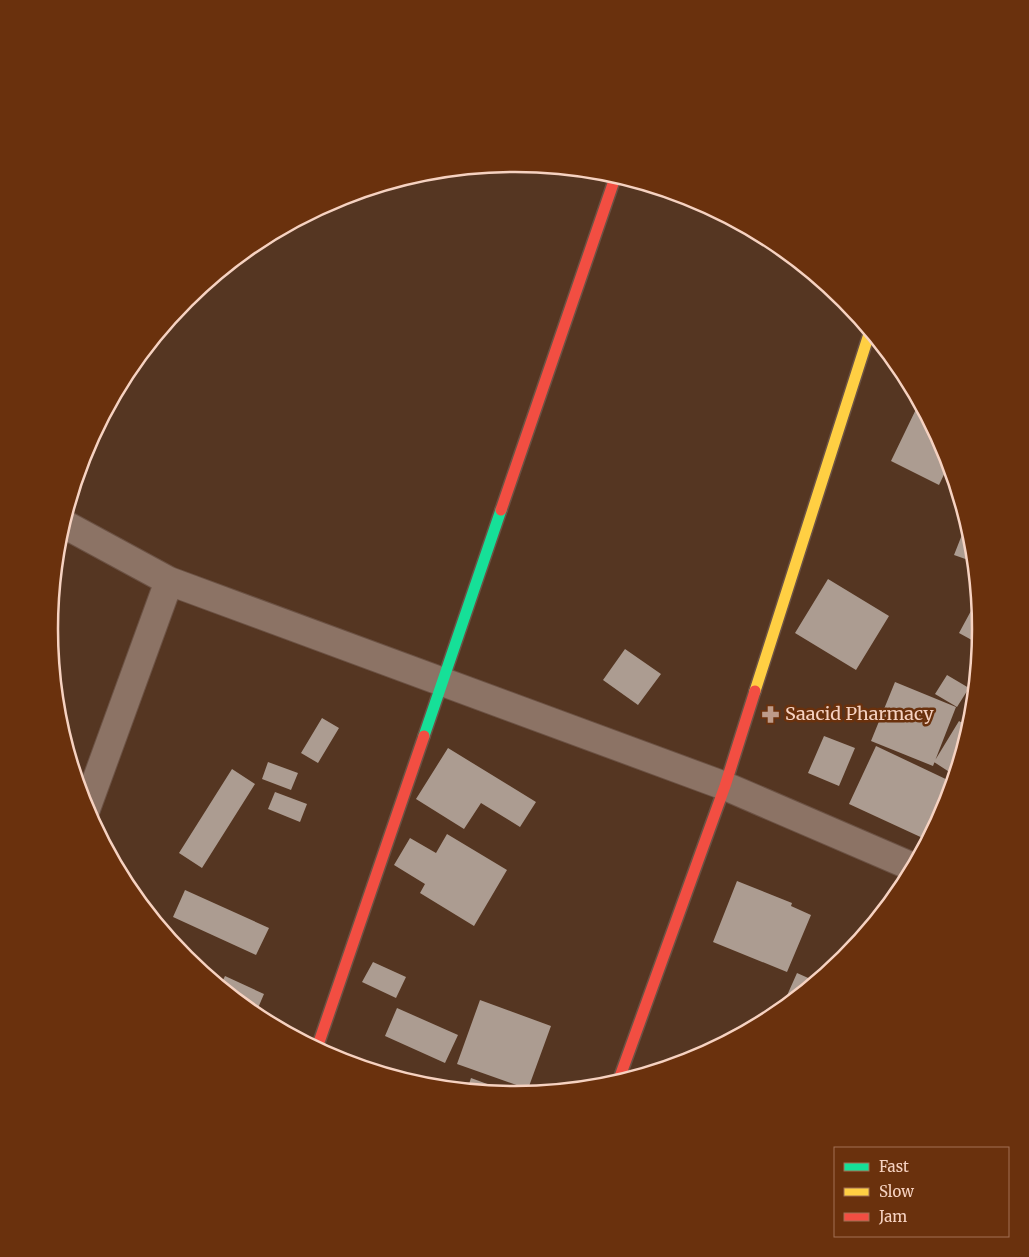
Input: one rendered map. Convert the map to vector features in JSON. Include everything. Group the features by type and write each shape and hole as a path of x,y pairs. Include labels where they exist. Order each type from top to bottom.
{"street":[{"path":"319,1041 613,182"},
{"path":"621,1073 725,786 868,339"},
{"path":"69,527 169,581 725,786 906,863"},
{"path":"90,798 169,581"}],"building":[{"path":"916,410 937,454 944,474 939,485 891,461"},
{"path":"962,535 966,559 954,555"},
{"path":"828,579 889,616 856,670 795,633"},
{"path":"971,610 972,640 959,633"},
{"path":"625,649 661,674 638,705 603,680"},
{"path":"947,675 968,687 957,707 935,694"},
{"path":"895,682 956,707 933,766 871,741"},
{"path":"322,718 339,728 318,763 301,753"},
{"path":"959,721 962,723 948,771 934,762"},
{"path":"824,736 855,748 839,786 808,773"},
{"path":"876,746 946,779 937,803 921,837 849,804"},
{"path":"448,748 536,802 520,827 481,803 464,829 416,799"},
{"path":"268,762 298,773 291,790 262,779"},
{"path":"232,769 255,784 202,868 179,853"},
{"path":"275,792 307,804 300,822 268,809"},
{"path":"447,834 507,870 474,926 420,893 425,884 394,865 410,838 436,853"},
{"path":"737,881 792,903 791,906 811,915 787,972 713,942"},
{"path":"185,890 269,928 256,955 173,917"},
{"path":"373,962 406,977 396,998 362,982"},
{"path":"797,973 809,978 793,991 787,995"},
{"path":"225,976 264,994 259,1006 236,991 223,980"},
{"path":"480,1000 551,1026 529,1085 519,1086 457,1064"},
{"path":"397,1008 458,1035 445,1063 385,1036"},
{"path":"471,1078 491,1085 485,1085 469,1083"}],"traffic: fast":[{"path":"424,736 501,510"}],"traffic: slow":[{"path":"755,691 868,339"}],"traffic: jam":[{"path":"501,510 613,182"},
{"path":"621,1073 725,786 755,691"},
{"path":"319,1041 424,736"}],"place":[{"name":"Saacid Pharmacy","path":"771,714"}]}
